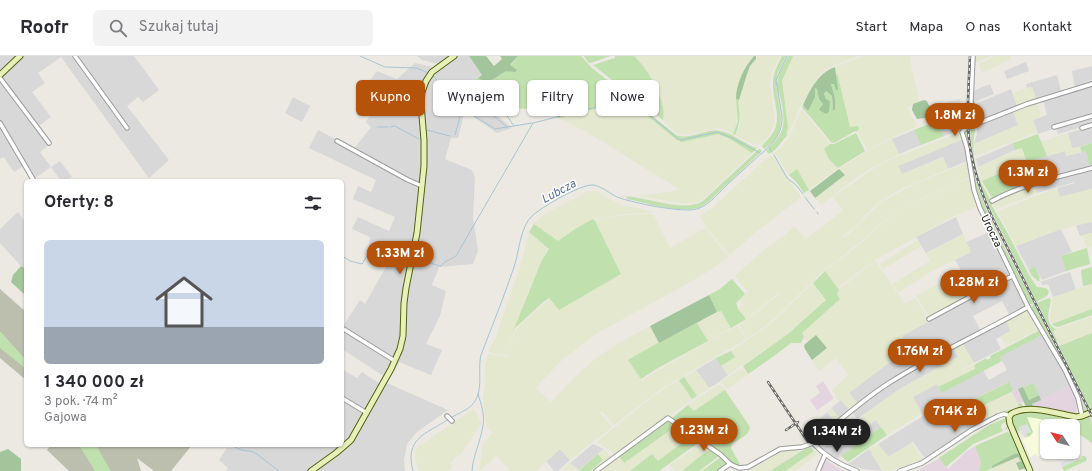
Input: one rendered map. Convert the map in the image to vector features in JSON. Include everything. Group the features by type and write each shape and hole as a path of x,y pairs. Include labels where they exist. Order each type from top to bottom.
{"street":[{"path":"0,75 20,56"},
{"path":"75,56 127,128"},
{"path":"344,447 355,433 367,413 400,349 403,336 405,294 416,238 422,186 424,140 421,104 422,92 426,81 437,68 454,56"},
{"path":"973,56 971,101 975,124 1027,104 1092,84"},
{"path":"0,78 49,143"},
{"path":"1054,127 1092,116"},
{"path":"0,124 33,179"},
{"name":"Urocza","path":"975,124 964,129 962,132 967,148 974,190 980,208 1040,330 1066,370 1078,398 1082,416"},
{"path":"1082,128 1092,125"},
{"path":"337,141 408,180 422,186"},
{"path":"992,201 1037,183 1092,168"},
{"path":"929,319 1013,276"},
{"path":"596,471 668,418 721,455 730,464 739,468 748,467 780,449 800,447 813,443 866,399 889,383 944,351 1028,307"},
{"path":"344,329 395,361"},
{"path":"344,399 367,413"},
{"path":"1010,416 1017,411 1037,410 1076,417 1092,412"},
{"path":"900,471 922,463 973,429 994,418 1004,414 1010,416"},
{"path":"447,416 452,421"},
{"path":"1010,416 1010,424 1030,471"},
{"path":"813,443 825,455 843,466 857,471"},
{"path":"311,471 344,447"},
{"path":"818,471 825,455"},
{"path":"720,471 730,464"}],"shaded area":[{"path":"0,56 134,56 159,90 143,102 138,97 127,106 169,160 149,178 61,57 38,73 45,83 32,92 51,117 36,128 49,145 40,152 51,167 34,179 25,165 14,172 4,157 0,159"},
{"path":"417,56 449,56 438,64 422,60"},
{"path":"459,56 469,56 482,75 475,80 433,80 433,116 464,116 458,138 451,138 445,159 472,170 475,177 473,217 478,251 473,264 439,267 432,285 446,291 440,316 426,344 442,350 431,375 399,362 387,383 448,410 417,432 407,444 404,460 405,471 226,471 228,468 219,460 227,448 344,447 344,370 357,378 362,372 379,383 383,376 344,350 344,324 360,300 365,304 391,258 369,248 370,237 352,229 358,217 389,231 395,217 353,199 358,186 371,192 376,180 309,148 318,130 354,149 371,127 366,122 369,116 425,116 425,80 370,80 377,71 397,79 415,63 433,67 438,71"},
{"path":"469,56 486,56 494,66 502,59 500,56 518,56 510,65 517,70 515,72 506,71 496,78 489,80 482,80 478,78 482,75"},
{"path":"634,56 754,56 746,65 736,96 738,121 733,134 717,128 683,135 678,134 663,120 664,116 661,96 659,93 659,80 650,80"},
{"path":"754,56 756,56 756,59 750,66 739,100 736,99 737,88 741,76"},
{"path":"758,56 780,56 772,73 770,84 775,124 769,135 760,145 746,141 735,135 740,125 738,102 750,66"},
{"path":"793,56 859,56 839,63 825,70 819,75 803,101 788,134 786,134 782,81"},
{"path":"864,56 909,56 919,101 907,107 917,126 867,150 857,130 850,128 835,67"},
{"path":"969,56 971,56 970,128 972,149 979,183 994,219 1091,411 1092,425 1075,384 991,219 980,193 971,164 968,143"},
{"path":"974,56 991,56 973,64"},
{"path":"995,56 1010,56 1011,59 982,73 979,64"},
{"path":"1026,62 1029,71 1007,79 1004,71"},
{"path":"1092,66 1092,83 1075,88 1072,71"},
{"path":"835,67 838,90 836,90 834,84 831,84 835,98 835,110 833,110 832,96 826,91 824,94 826,99 830,101 829,112 826,114 819,110 823,104 819,99 817,89 815,88 815,97 808,111 803,105 815,83 824,73"},
{"path":"1057,75 1061,91 1036,100 1032,87 1027,88 1026,84"},
{"path":"990,84 994,94 972,103 973,91"},
{"path":"1092,85 1092,115 1053,127 1053,129 1038,134 1033,120 1047,115 1043,100"},
{"path":"1032,87 1036,100 1017,106 1012,93"},
{"path":"1011,89 1017,106 977,122 974,115 973,105"},
{"path":"293,97 310,106 302,122 285,113"},
{"path":"960,99 959,110 952,112 948,102"},
{"path":"924,100 927,101 933,115 929,120 924,118 917,119 912,110 913,104"},
{"path":"1037,102 1041,117 1033,120 1037,132 975,155 974,144 1018,125 1013,111"},
{"path":"596,109 596,116 647,116 677,140 718,134 730,139 752,153 702,200 695,203 678,203 634,195 676,191 679,189 587,132 559,118 567,116 588,116 588,111"},
{"path":"801,110 806,114 830,144 824,149 829,159 838,168 809,190 797,169 789,175 775,153 784,144 792,132"},
{"path":"1013,111 1018,125 974,144 977,133 977,125"},
{"path":"958,113 959,128 957,131 944,136 937,121"},
{"path":"472,116 498,116 512,128 497,133"},
{"path":"1092,118 1092,124 1058,134 1056,128"},
{"path":"1092,126 1092,143 1072,149 1068,133"},
{"path":"914,130 921,145 899,154 892,139"},
{"path":"961,132 963,139 898,166 902,174 943,157 948,169 901,189 882,200 873,207 857,225 843,236 844,238 849,234 883,201 911,186 968,162 970,177 895,211 859,243 821,273 774,319 747,339 739,325 780,293 779,292 746,319 738,309 743,305 740,299 748,292 735,276 765,249 784,236 794,226 806,239 843,211 833,197 873,169 894,158"},
{"path":"1068,133 1072,148 1080,147 1082,152 1066,156 1065,151 1047,156 1041,142"},
{"path":"892,139 899,154 871,168 850,182 821,205 815,198 845,175 839,169 867,151"},
{"path":"963,139 967,161 948,169 943,157 902,174 898,166"},
{"path":"1013,143 1015,150 978,167 976,159"},
{"path":"1022,148 1027,161 1033,160 1038,171 1032,174 1036,182 1020,188 1012,168 982,181 978,167"},
{"path":"1065,151 1066,156 1086,151 1090,168 1036,182 1032,173 1038,171 1033,160"},
{"path":"769,156 772,156 801,197 757,231 730,255 706,227 700,216 712,208"},
{"path":"60,161 72,177 69,179 60,179 51,167"},
{"path":"839,169 845,175 815,198 810,191"},
{"path":"1092,169 1092,189 1060,197 1057,188 1075,182 1037,193 1033,185"},
{"path":"970,178 978,206 948,219 876,259 837,288 825,271 859,245 896,211"},
{"path":"1033,185 1037,193 997,210 993,205 997,199"},
{"path":"1057,188 1060,197 1092,189 1092,222 1061,229 1016,246 998,212"},
{"path":"589,191 596,191 621,205 654,212 626,214 593,219 558,241 534,224 544,214"},
{"path":"18,212 24,220 24,268 0,243 0,229"},
{"path":"653,214 670,248 705,228 729,257 685,285 597,333 561,361 535,388 551,402 594,360 614,346 650,326 659,343 628,360 642,380 737,326 746,339 659,390 614,425 602,411 600,413 612,427 570,460 560,449 536,471 508,471 509,469 496,456 479,471 483,444 493,433 487,427 483,399 485,364 488,354 506,357 515,332 519,326 550,299 558,310 621,274 595,221 603,218"},
{"path":"956,217 963,234 926,253 916,237"},
{"path":"1092,221 1092,233 1080,236 1076,225"},
{"path":"1061,229 1072,252 1061,256 1066,271 1042,280 1035,266 1029,270 1016,246"},
{"path":"529,232 549,249 541,262 525,299 507,353 504,355 492,353 489,351 497,334 522,261"},
{"path":"990,232 1011,275 971,295 959,273 962,272 955,260 971,252 966,242"},
{"path":"1092,233 1092,247 1087,248 1082,235"},
{"path":"963,234 971,252 932,271 899,292 893,284 930,261 926,253"},
{"path":"918,240 921,246 883,269 880,264"},
{"path":"875,261 905,304 915,298 928,319 927,322 902,336 910,349 849,393 858,404 850,411 841,400 839,402 832,390 849,375 836,358 819,371 812,360 827,348 816,335 808,342 801,333 840,299 837,294 838,290"},
{"path":"21,266 24,268 24,294 11,282 13,275"},
{"path":"1070,272 1076,290 1053,297 1048,284 1043,285 1040,282"},
{"path":"959,273 971,295 930,318 916,296"},
{"path":"1012,278 1027,306 1010,316 1002,301 973,316 981,331 939,353 930,338 931,357 858,404 849,393 890,362 910,350 902,336 991,287"},
{"path":"813,283 826,300 788,334 728,375 721,366 735,357 731,351 772,323"},
{"path":"1092,284 1092,309 1052,324 1050,318 1053,297"},
{"path":"0,289 24,310 24,378 0,358"},
{"path":"709,295 717,312 659,343 650,326"},
{"path":"721,311 731,328 708,341 697,323"},
{"path":"1024,311 1028,312 1039,329 1006,346 1001,336 1010,331 1006,321"},
{"path":"1092,317 1092,333 1059,346 1053,330"},
{"path":"1006,321 1011,331 996,339 1001,349 974,363 962,343"},
{"path":"816,335 827,348 812,360 804,345"},
{"path":"1042,335 1064,371 1070,385 1041,400 1033,384 1013,391 1008,382 966,403 977,425 925,458 913,442 888,457 878,444 923,416 913,397 937,384 942,393 983,370 989,380 1007,370 1000,357"},
{"path":"962,343 974,363 961,371 974,365 975,369 938,387 937,384 913,397 922,413 887,435 876,420 855,434 850,425 901,388 958,357 953,347"},
{"path":"953,347 958,357 901,388 857,419 852,412 891,383"},
{"path":"716,358 728,375 709,388 696,370"},
{"path":"742,368 747,375 727,389 721,382"},
{"path":"696,370 709,388 697,396 684,377"},
{"path":"679,380 692,399 616,455 597,442 655,395"},
{"path":"823,381 833,399 817,410 810,400 820,393 816,386"},
{"path":"718,385 725,390 693,412 688,405"},
{"path":"1070,385 1078,402 1076,414 1033,407 1031,404"},
{"path":"1023,387 1029,400 1039,395 1041,400 1032,404 1033,407 1026,407 1018,389"},
{"path":"1018,389 1024,401 1018,404 1012,392"},
{"path":"1012,392 1019,408 1004,411 977,425 970,412"},
{"path":"841,400 850,411 840,419 831,408"},
{"path":"831,408 840,419 836,423 827,412"},
{"path":"474,409 481,423 459,456 457,455 450,464 452,466 448,471 419,471 415,451 419,446"},
{"path":"827,412 836,423 825,432 818,420"},
{"path":"1027,417 1041,419 1040,456 1037,457 1036,454 1030,457 1022,439 1030,436"},
{"path":"876,420 881,427 841,456 837,461 822,449 851,427 855,433"},
{"path":"1027,424 1031,432 1026,434 1027,437 1025,438 1021,432 1017,434 1016,432 1020,430 1019,427"},
{"path":"676,426 691,436 658,461 652,454 630,471 598,471 619,456 624,462"},
{"path":"911,443 923,460 910,466 894,470 882,471 869,449 878,444 889,457"},
{"path":"593,444 604,449 578,470 570,463"},
{"path":"701,444 711,449 705,452 683,471 674,471 670,465"},
{"path":"975,446 981,462 979,471 917,471 940,458 948,469 966,452"},
{"path":"49,447 190,447 171,471 154,471 137,458 141,471 69,471 47,450"},
{"path":"8,449 21,459 21,471 0,471 0,452"},
{"path":"560,449 570,460 558,471 554,471 546,461"},
{"path":"604,449 612,458 595,471 590,471 602,460 598,454"},
{"path":"869,449 882,471 863,469 848,464"},
{"path":"787,450 801,450 770,471 747,471 776,453"},
{"path":"814,451 818,454 795,471 785,471"},
{"path":"1021,453 1026,468 1019,470 1016,463 1021,461 1018,457 992,468 992,466 1014,454"},
{"path":"1018,456 1021,461 1016,463 1019,470 1017,471 986,471"},
{"path":"824,459 840,469 845,471 819,471"},
{"path":"1067,459 1080,459 1062,467 1060,462"},
{"path":"570,463 578,470 561,470"}],"green space":[{"path":"518,56 581,56 592,68 607,80 596,80 596,109 588,111 588,80 527,80 527,109 519,108 519,80 490,80 501,75"},
{"path":"584,56 610,56 591,63 588,62"},
{"path":"615,56 634,56 652,80 612,80 593,65 615,58"},
{"path":"782,56 786,56 777,75 776,81 781,118 780,126 778,134 773,142 764,149 762,146 775,129 777,121 773,79"},
{"path":"788,56 793,56 782,81 788,128 786,134 788,134 776,149 769,154 766,151 777,138 783,123 783,109 777,89 777,81"},
{"path":"837,73 850,127 858,126 859,129 857,130 858,132 855,131 834,143 831,142 802,108 803,105 808,111 814,88 817,89 819,99 823,104 819,110 830,101 826,99 824,94 826,91 832,96 833,110 835,98 831,84 834,83"},
{"path":"659,95 664,113 663,120 658,116"},
{"path":"736,99 739,100 740,118 735,135 733,134 738,121"},
{"path":"556,116 567,116 559,118"},
{"path":"647,116 652,116 676,135 692,136 708,131 720,131 730,134 757,148 752,153 730,139 718,134 682,142 677,140"},
{"path":"937,121 944,136 921,145 914,130"},
{"path":"973,127 975,130 973,149 981,183 1029,275 1037,287 1046,288 1049,291 1047,296 1036,302 986,200 975,169 970,128"},
{"path":"967,129 973,167 981,195 1002,242 1034,303 1029,305 977,197 964,133"},
{"path":"856,133 865,151 838,168 829,159 824,149 830,144 834,144"},
{"path":"1038,134 1047,156 1027,162 1022,148 1015,150 1013,143"},
{"path":"1092,143 1092,167 1090,168 1086,151 1082,152 1080,147"},
{"path":"759,149 762,151 708,202 698,208 672,208 653,205 619,196 629,196 674,205 685,206 695,204 703,201"},
{"path":"1012,168 1020,188 992,198 982,181"},
{"path":"797,169 809,190 804,193 789,175"},
{"path":"593,219 621,274 559,310 549,298 514,329 541,262 549,249 529,232 534,224 558,241"},
{"path":"1087,248 1090,264 1066,271 1061,256"},
{"path":"1035,266 1040,281 1032,276 1029,270"},
{"path":"1092,267 1092,284 1083,286 1081,270"},
{"path":"825,271 839,290 837,294 840,299 802,333 804,337 801,343 791,343 748,374 743,366 788,334 826,300 813,283"},
{"path":"732,279 745,294 736,303 738,309 746,319 731,328 721,311 717,312 709,295 720,289"},
{"path":"1049,298 1051,300 1048,316 1050,324 1056,329 1053,331 1059,346 1092,333 1092,411 1037,303"},
{"path":"1034,304 1075,384 1087,412 1085,413 1060,359 1030,309"},
{"path":"1092,309 1092,315 1058,327 1052,324"},
{"path":"697,323 708,341 656,369 641,379 628,360 668,337"},
{"path":"0,331 24,358 24,367 0,348"},
{"path":"1038,331 1042,335 1000,357 1002,361 942,393 938,387 975,369 974,365 986,358 987,360 991,358 990,356"},
{"path":"930,338 939,353 931,357 923,343"},
{"path":"731,351 735,357 721,366 716,358"},
{"path":"684,377 697,396 692,399 679,380"},
{"path":"1009,382 1013,391 970,412 966,403"},
{"path":"1033,383 1039,395 1029,400 1023,388"},
{"path":"725,390 750,427 748,433 732,444 731,448 741,466 735,465 721,453 672,418 688,405 694,411"},
{"path":"1021,403 1024,408 1000,414 967,431 1004,411 1019,408 1018,404"},
{"path":"1034,412 1068,419 1040,420 1027,417 1033,432 1027,437 1019,427 1020,430 1016,432 1012,420 1014,416"},
{"path":"1089,416 1092,425 1092,443 1080,435 1080,419 1075,419"},
{"path":"1006,419 1009,427 1006,430 1005,429 1007,426 1005,422 1001,427 1003,431 973,444 946,467 939,458 989,425"},
{"path":"667,421 676,426 624,463 619,456"},
{"path":"881,427 887,435 848,462 841,456"},
{"path":"1007,432 1011,433 1021,453 993,466 986,471 979,471 981,462 975,446"},
{"path":"691,436 699,442 659,471 630,471 652,454 658,461"},
{"path":"80,447 97,447 111,471 95,471"},
{"path":"808,447 814,451 785,471 770,471"},
{"path":"711,449 719,456 699,471 682,471 700,456"},
{"path":"598,454 603,460 590,471 578,471"},
{"path":"1082,456 1085,456 1087,459 1086,461 1064,471 1062,467 1082,458"},
{"path":"721,457 726,464 717,471 702,471"}],"waterway":[{"path":"360,56 385,67 417,68 428,73"},
{"name":"Lubcza","path":"452,417 471,406 478,395 481,355 514,267 522,233 532,216 552,202 571,192 593,185 602,188 617,197 657,207 680,210 690,210 702,207 715,197 777,137 782,124 782,116 776,80 787,56"},
{"path":"7,72 20,60"},
{"path":"433,76 437,80"},
{"path":"415,259 441,266 456,256 533,123 628,99 632,100 678,139 681,140 717,132 760,153"},
{"path":"455,135 463,106 474,116 495,129 507,127"},
{"path":"494,116 507,127 514,126"},
{"path":"507,116 514,126 532,123"},
{"path":"390,127 395,126 419,139"},
{"path":"377,127 388,127"},
{"path":"427,130 450,136"},
{"path":"769,147 772,152"},
{"path":"774,155 787,178 796,185 803,194"},
{"path":"805,197 814,209"},
{"path":"344,257 350,261 362,264 373,246 390,253 409,258"},
{"path":"472,471 481,437 483,421 478,394"},
{"name":"Lubcza","path":"413,471 411,460 414,444 425,433 449,419"},
{"path":"235,447 241,450 254,452 279,471"}],"railway":[{"path":"970,56 968,126 970,150 979,184 992,217 1092,416"},
{"path":"768,382 808,442"},
{"path":"786,430 798,422"}]}
